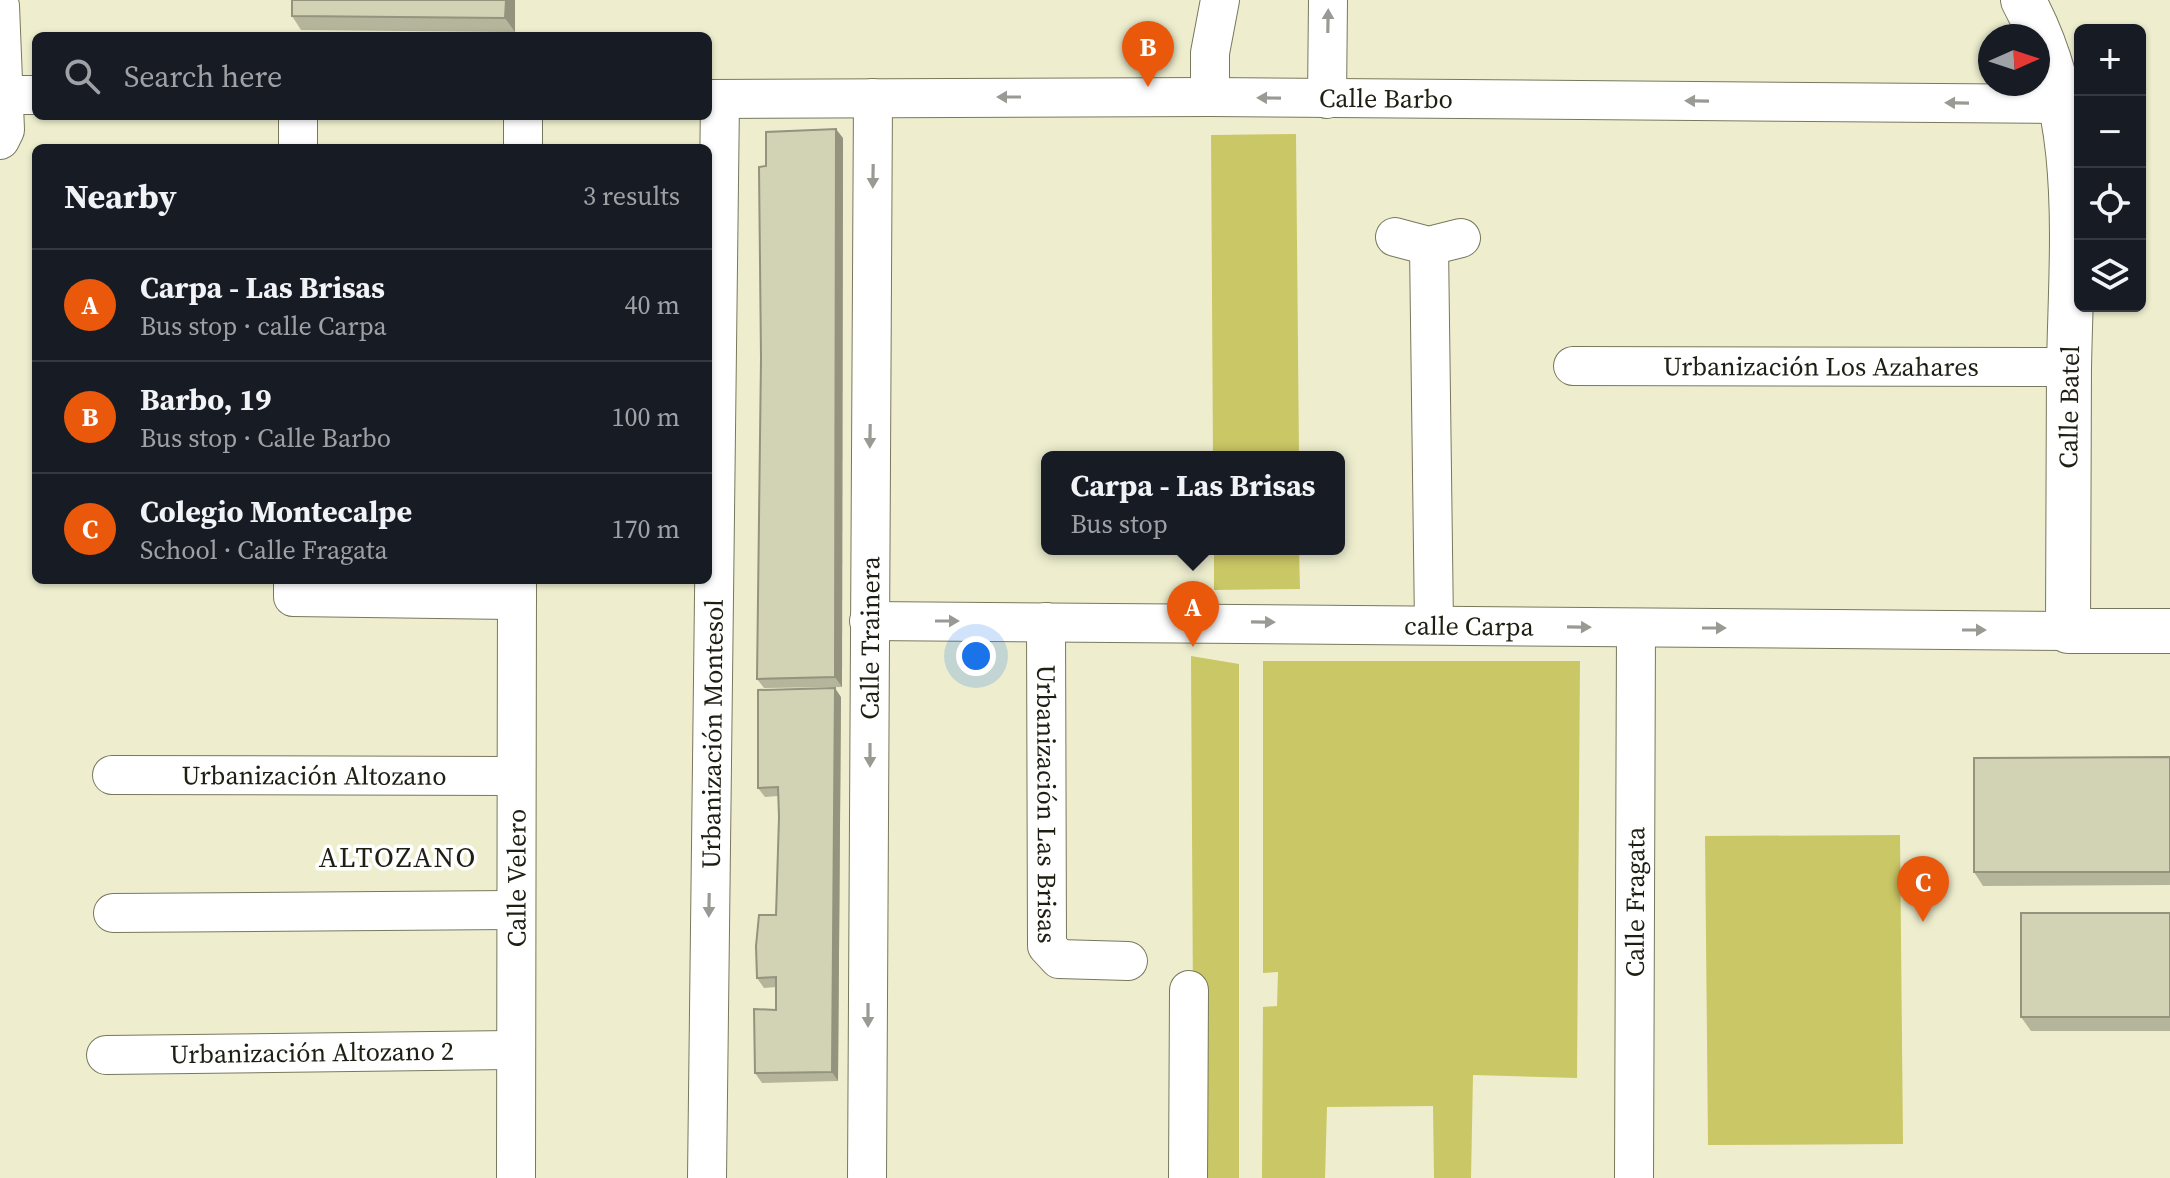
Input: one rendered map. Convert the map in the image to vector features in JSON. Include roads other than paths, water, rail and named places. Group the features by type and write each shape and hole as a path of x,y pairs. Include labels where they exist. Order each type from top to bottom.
{"street":[{"path":"1210,97 1210,53 1220,0"},
{"path":"1327,99 1328,0"},
{"name":"Calle Batel","path":"2023,0 2048,54 2063,104 2073,197 2068,631"},
{"path":"0,6 13,95 0,140"},
{"name":"Calle Barbo","path":"714,99 1210,97 2063,104"},
{"name":"Calle Trainera","path":"867,1178 873,98"},
{"name":"Urbanización Montesol","path":"712,407 714,99"},
{"path":"298,120 298,144"},
{"path":"523,120 523,144"},
{"path":"1429,241 1434,625"},
{"name":"Urbanización Los Azahares","path":"1573,366 2069,367"},
{"path":"293,584 293,597 517,590"},
{"name":"Urbanización Montesol","path":"707,1178 711,584"},
{"name":"Calle Velero","path":"516,1178 517,590"},
{"name":"calle Carpa","path":"869,621 2068,631"},
{"name":"Urbanización Las Brisas","path":"1046,622 1047,946 1059,959 1128,961"},
{"name":"Calle Fragata","path":"1634,1178 1636,628"},
{"path":"2068,631 2170,631"},
{"name":"Urbanización Altozano","path":"112,775 516,776"},
{"path":"113,913 516,910"},
{"path":"1188,1178 1189,990"},
{"name":"Urbanización Altozano 2","path":"106,1055 516,1050"}],"place":[{"name":"Barbo, 19","path":"1148,87"},
{"name":"Carpa - Las Brisas","path":"1193,647"},
{"name":"Colegio Montecalpe","path":"1923,922"}],"district":[{"name":"ALTOZANO","path":"398,857"}]}
